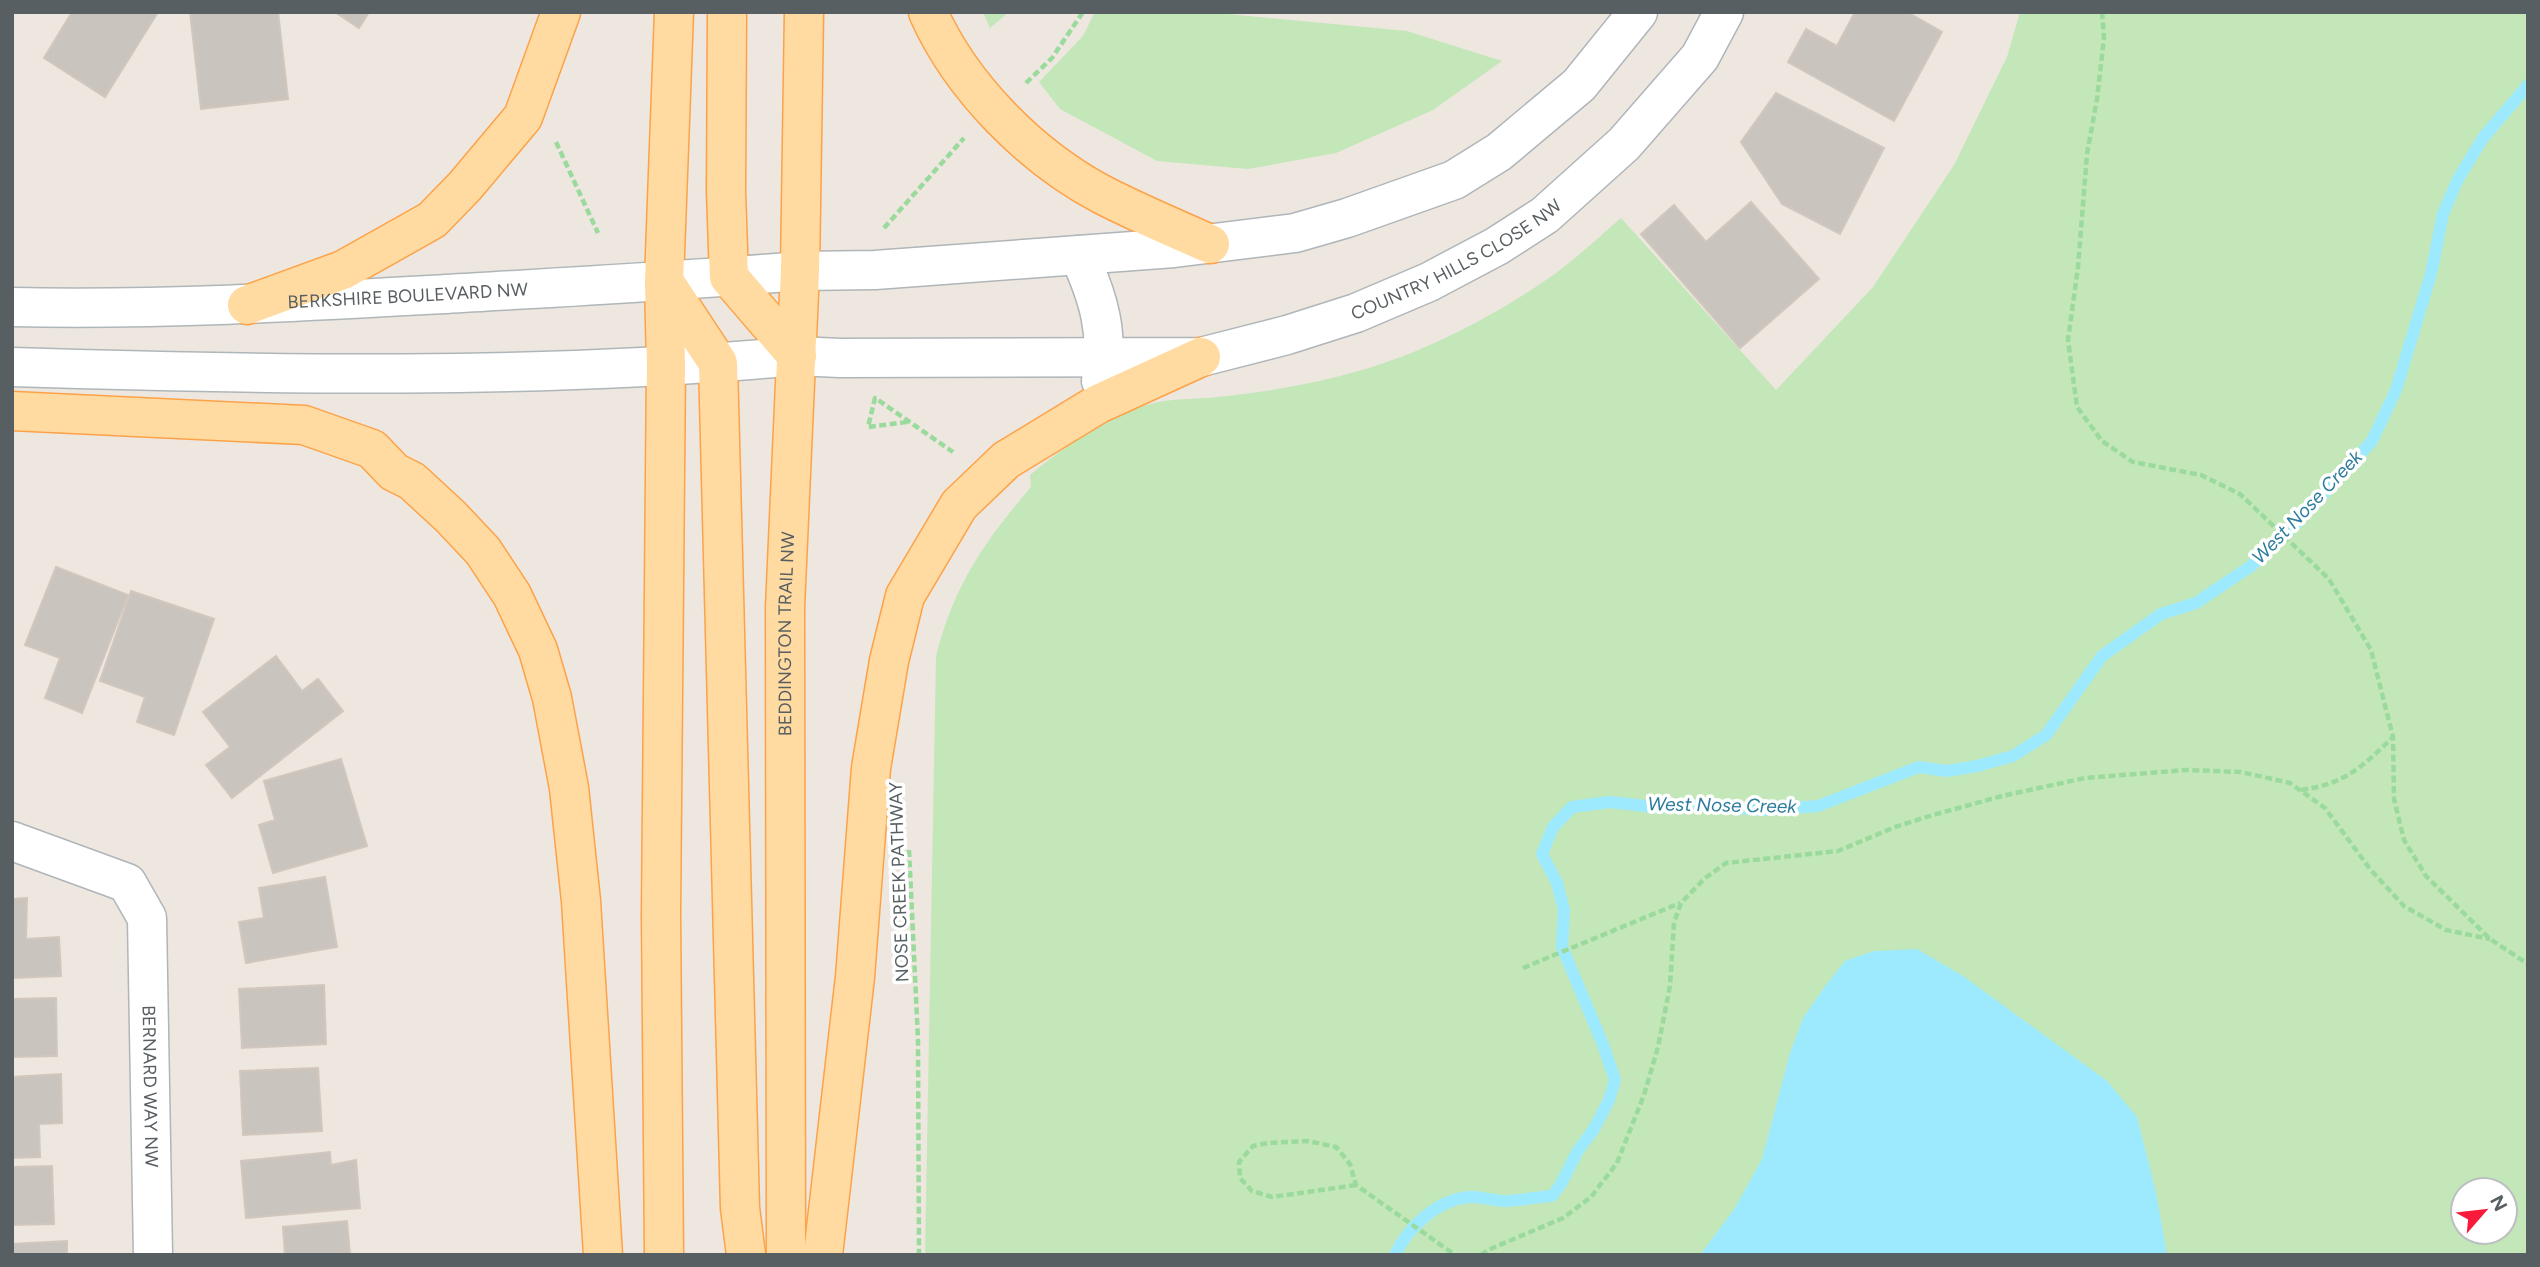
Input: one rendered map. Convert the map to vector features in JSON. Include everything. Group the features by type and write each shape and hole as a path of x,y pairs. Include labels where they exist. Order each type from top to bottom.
{"main road":[{"path":"247,305 343,270 432,220 466,186 523,117 561,12"},
{"path":"664,1255 661,900 666,366 664,281 674,12"},
{"path":"727,12 726,192 729,277 797,356"},
{"name":"BEDDINGTON TRAIL NW","path":"786,1255 785,608 800,271 804,12"},
{"path":"928,12 953,59 981,95 1004,121 1036,148 1101,194 1210,244"},
{"path":"664,281 718,363 740,1208 746,1255"},
{"path":"823,1255 855,977 871,768 889,661 905,596 959,505 1006,460 1098,404 1201,357"},
{"path":"12,411 304,425 372,449 394,472 412,481 432,499 483,551 512,595 538,650 552,698 569,788 582,901 603,1255"}],"street":[{"path":"800,271 876,270 1210,244 1295,233 1348,218 1454,180 1499,152 1579,85 1638,12"},
{"name":"COUNTRY HILLS CLOSE NW","path":"797,356 1201,357 1287,335 1356,313 1429,282 1497,246 1545,215 1632,134 1700,57 1724,12"},
{"path":"1079,255 1095,291 1104,328 1105,355 1098,404"},
{"name":"BERKSHIRE BOULEVARD NW","path":"12,307 93,309 247,305 800,271"},
{"path":"12,367 279,375 585,370 797,356"},
{"name":"BERNARD WAY NW","path":"12,841 127,883 146,918 153,1255"}],"path":[{"path":"1018,90 1052,58 1083,12"},
{"path":"2102,12 2104,38 2087,154 2078,267 2068,340 2077,407 2102,440 2133,462 2202,475 2240,494 2329,579 2371,650 2393,737 2394,799 2404,840 2426,876 2490,939 2528,964"},
{"path":"551,131 598,233"},
{"path":"876,236 970,132"},
{"path":"907,422 868,427 875,398 958,456"},
{"path":"2300,790 2324,787 2352,774 2393,737"},
{"path":"1523,968 1681,902 1704,879 1726,863 1838,851 1895,827 1933,815 2002,796 2085,778 2186,770 2241,772 2290,783 2325,808 2370,869 2404,906 2446,930 2490,939"},
{"name":"NOSE CREEK PATHWAY","path":"909,838 918,1039 919,1255"},
{"path":"1481,1255 1563,1218 1591,1197 1618,1163 1644,1095 1658,1047 1670,986 1674,923 1681,902"},
{"path":"1356,1185 1272,1197 1252,1191 1240,1178 1240,1162 1253,1146 1308,1141 1336,1147 1350,1164 1356,1185 1455,1255"}],"green space":[{"path":"983,12 1009,12 990,28"},
{"path":"1095,12 1206,12 1407,31 1502,61 1433,110 1336,153 1248,169 1157,161 1060,109 1039,82 1083,36"},
{"path":"2020,12 2528,12 2528,1255 925,1255 936,656 943,631 962,586 985,546 1031,487 1030,475 1090,432 1142,407 1158,402 1244,394 1312,383 1387,362 1438,342 1534,288 1573,260 1621,218 1776,390 1873,287 1954,165 2007,57"}],"water":[{"path":"1917,949 1963,976 2107,1081 2137,1117 2156,1192 2167,1255 1700,1255 1735,1208 1762,1159 1790,1053 1803,1018 1826,985 1845,961 1874,951"}],"building":[{"path":"72,12 158,12 105,97 44,58"},
{"path":"190,12 278,12 288,99 201,109"},
{"path":"335,12 369,12 359,28"},
{"path":"1855,12 1907,12 1942,32 1894,121 1788,62 1806,29 1837,46"},
{"path":"1776,93 1884,148 1840,234 1782,204 1741,142"},
{"path":"1751,202 1819,279 1740,348 1641,234 1674,205 1706,242"},
{"path":"56,567 128,595 82,713 45,698 60,658 25,645"},
{"path":"131,591 214,619 174,735 137,722 145,697 100,681"},
{"path":"276,656 302,691 318,679 343,711 232,798 206,765 230,747 203,712"},
{"path":"341,759 367,846 273,873 259,825 275,820 264,781"},
{"path":"325,877 337,947 246,963 239,922 264,918 259,888"},
{"path":"27,898 26,939 59,937 61,976 12,978 12,899"},
{"path":"324,985 326,1044 242,1048 239,989"},
{"path":"56,998 57,1056 12,1057 12,999"},
{"path":"318,1068 322,1131 243,1135 240,1071"},
{"path":"61,1074 62,1123 39,1124 40,1157 12,1158 12,1077"},
{"path":"330,1152 331,1165 356,1160 360,1208 246,1218 241,1161"},
{"path":"52,1166 54,1224 12,1225 12,1167"},
{"path":"347,1221 350,1255 285,1255 283,1227"},
{"path":"67,1241 67,1255 12,1255 12,1244"}],"waterway":[{"name":"West Nose Creek","path":"1395,1255 1416,1225 1425,1216 1447,1203 1470,1197 1514,1201 1552,1196 1609,1100 1615,1080 1562,947 1564,910 1557,883 1542,854 1553,827 1572,807 1609,802 1655,807 1706,806 1765,810 1818,806 1919,767 1947,771 2013,756 2046,735 2102,656 2161,614 2196,603 2251,566 2294,526 2372,441 2396,390 2431,274 2443,214 2458,179 2483,138 2528,85"}]}
